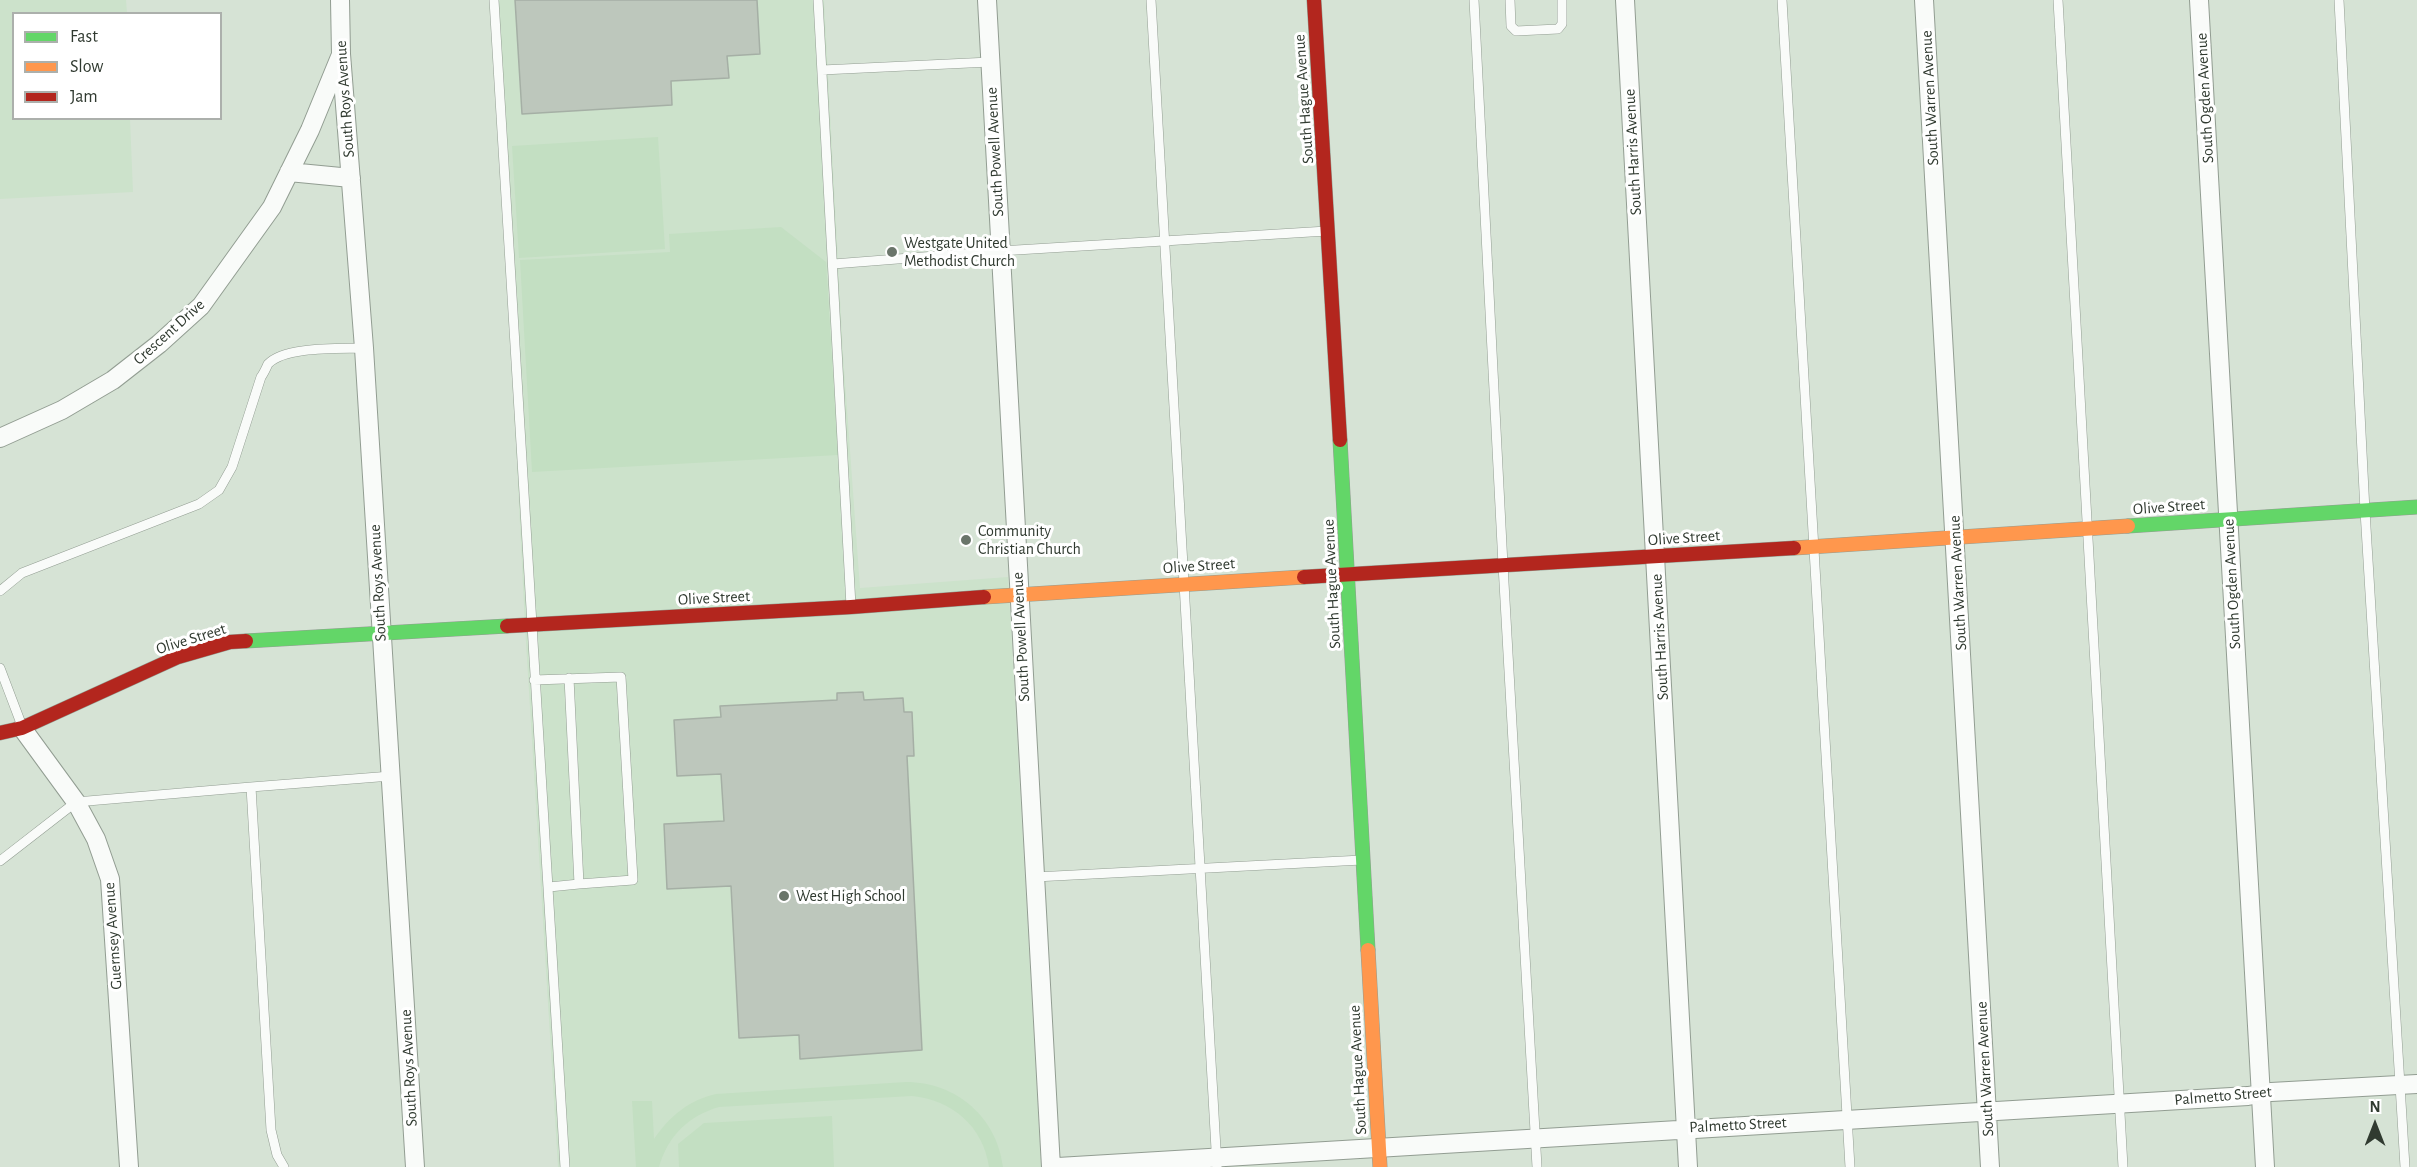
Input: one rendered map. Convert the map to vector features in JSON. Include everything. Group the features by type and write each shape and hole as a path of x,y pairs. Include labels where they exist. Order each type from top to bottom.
{"street":[{"name":"South Roys Avenue","path":"340,0 341,54 364,348 415,1167"},
{"name":"South Powell Avenue","path":"987,0 1051,1167"},
{"name":"South Hague Avenue","path":"1314,0 1329,231 1380,1167"},
{"name":"South Harris Avenue","path":"1625,0 1688,1167"},
{"name":"South Warren Avenue","path":"1924,0 1990,1167"},
{"name":"South Ogden Avenue","path":"2199,0 2265,1167"},
{"name":"Crescent Drive","path":"0,438 62,410 113,380 201,306 272,207 341,54"},
{"path":"289,172 351,178"},
{"name":"Olive Street","path":"0,733 22,728 178,657 230,642 851,607 1184,583 1656,557 2417,507"},
{"name":"Guernsey Avenue","path":"22,728 76,802 96,839 110,879 129,1167"},
{"name":"Palmetto Street","path":"1058,1167 1217,1162 1379,1148 2409,1084"}],"lane":[{"path":"494,0 565,1167"},
{"path":"818,0 851,607"},
{"path":"1151,0 1217,1162"},
{"path":"1474,0 1537,1167"},
{"path":"1510,0 1511,26 1516,31 1558,29 1562,24 1562,0"},
{"path":"1782,0 1850,1167"},
{"path":"2058,0 2123,1167"},
{"path":"2339,0 2365,511 2409,1084 2405,1167"},
{"path":"822,70 990,62"},
{"path":"832,264 1000,251 1329,231"},
{"path":"0,591 22,573 199,504 219,490 232,467 261,377 269,363 284,355 302,351 364,348"},
{"path":"0,668 22,728"},
{"path":"534,680 621,677 633,880 549,887"},
{"path":"569,678 579,884"},
{"path":"0,861 76,802 391,776"},
{"path":"251,788 271,1130 277,1155 285,1167"},
{"path":"1035,877 1364,860"}],"shaded area":[{"path":"0,0 126,0 127,12 12,12 12,120 130,120 133,192 0,199"},
{"name":"West High School","path":"494,0 824,0 843,354 860,588 1008,577 1041,1167 558,1167 525,626"},
{"path":"658,137 665,249 519,258 512,146"},
{"path":"781,227 826,262 838,455 532,472 520,260 670,252 669,234"},
{"path":"906,1082 941,1088 971,1106 983,1118 992,1133 1003,1167 989,1167 986,1152 973,1128 952,1109 940,1103 912,1096 719,1107 698,1116 681,1129 668,1146 659,1167 636,1167 632,1101 652,1101 654,1139 681,1110 697,1100 716,1094"},
{"path":"832,1116 834,1167 679,1167 678,1144 704,1123"}],"building":[{"path":"515,0 757,0 760,54 727,56 729,78 671,81 672,105 522,114"},
{"path":"863,692 864,700 903,698 904,712 912,712 914,756 907,756 922,1050 800,1059 799,1035 739,1038 731,886 667,889 664,824 724,821 721,774 677,776 674,720 721,717 720,706 837,700 837,693"}],"traffic: fast":[{"path":"1340,440 1368,950"},
{"path":"2128,526 2417,507"},
{"path":"246,641 507,626"}],"traffic: slow":[{"path":"1794,548 2128,526"},
{"path":"984,597 1304,577"},
{"path":"1368,950 1380,1167"}],"traffic: jam":[{"path":"1314,0 1340,440"},
{"path":"1304,577 1794,548"},
{"path":"507,626 851,607 984,597"},
{"path":"0,733 22,728 178,657 230,642 246,641"}],"place":[{"name":"Westgate United Methodist Church","path":"892,252"},
{"name":"Community Christian Church","path":"966,540"},
{"name":"West High School","path":"784,896"}]}
